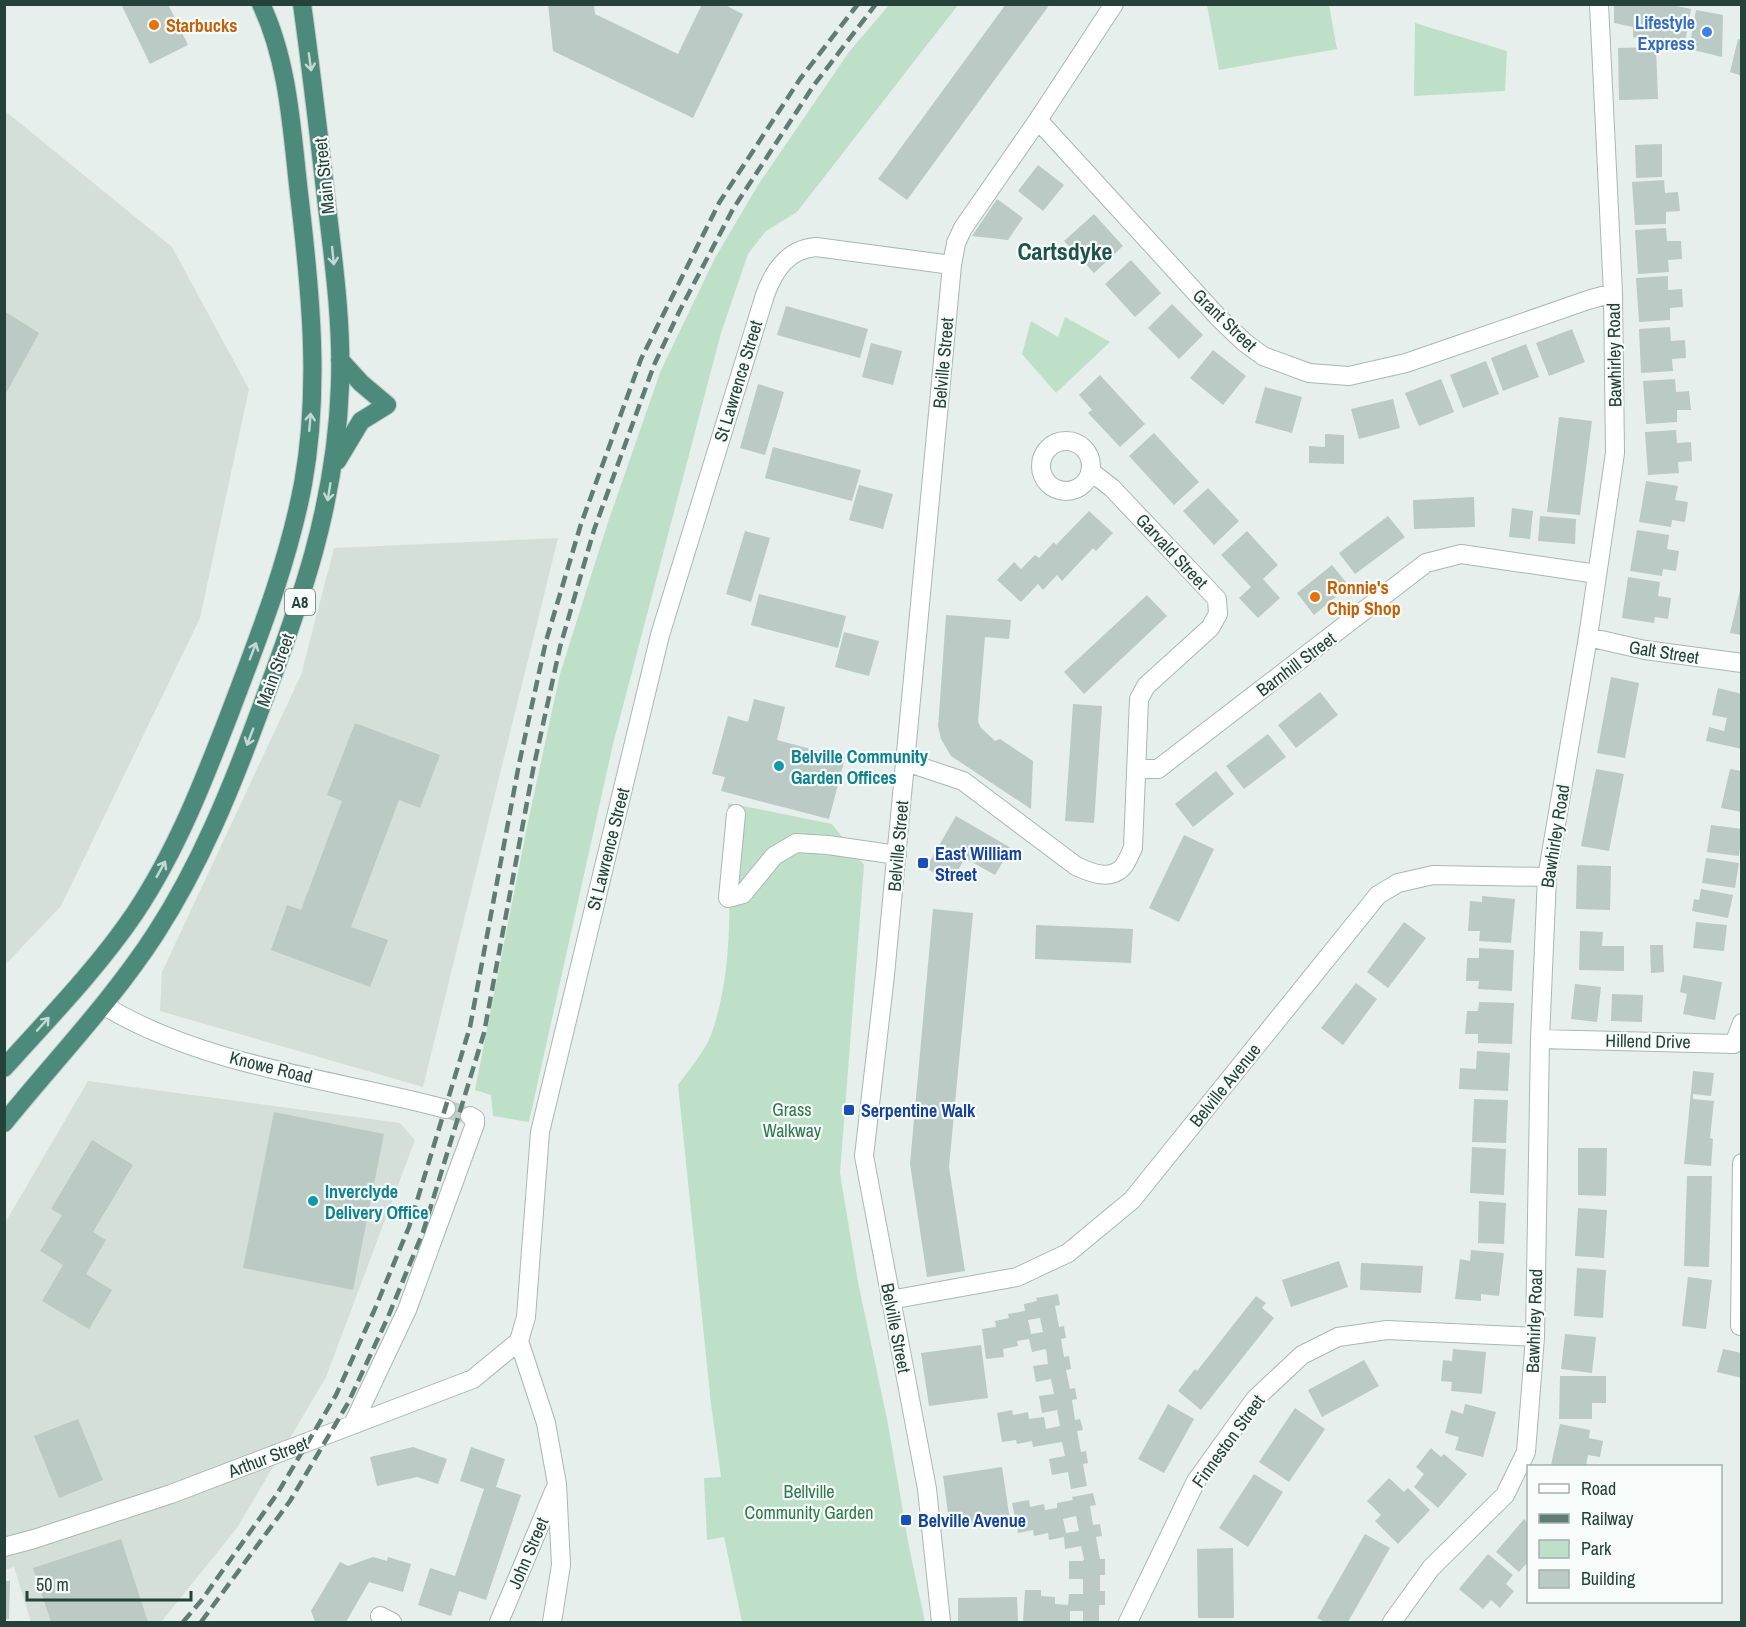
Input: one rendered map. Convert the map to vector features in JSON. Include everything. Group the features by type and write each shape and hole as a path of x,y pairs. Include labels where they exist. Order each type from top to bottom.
{"highway":[{"name":"Main Street","path":"4,1068 114,942 136,912 174,845 207,772 260,634 285,561 295,523 303,483 311,417 312,319 287,97 274,37 261,4"},
{"name":"Main Street","path":"4,1123 103,1005 154,936 179,896 224,802 268,689 305,586 320,536 333,467 338,423 340,360 332,250 302,4"},
{"path":"333,467 362,421 387,405 361,383 340,360"}],"street":[{"name":"Belville Street","path":"941,1623 927,1489 864,1156 897,855 952,265 956,243 963,228 1038,120 1114,4"},
{"name":"Bawhirley Road","path":"1392,1623 1431,1568 1505,1495 1526,1452 1535,1337 1540,1039 1547,877 1588,637 1615,453 1613,293 1599,4"},
{"name":"Grant Street","path":"1038,120 1218,317 1244,342 1263,356 1309,373 1349,376 1406,363 1613,293"},
{"name":"St Lawrence Street","path":"519,1341 526,1317 540,1132 660,635 770,281 786,259 807,248 816,247 952,265"},
{"name":"Garvald Street","path":"906,762 963,781 1076,866 1092,874 1111,874 1124,866 1133,848 1139,699 1146,686 1210,628 1218,614 1217,599 1112,488 1090,471"},
{"name":"Barnhill Street","path":"1137,769 1158,769 1426,563 1461,554 1597,574"},
{"name":"Galt Street","path":"1588,637 1645,650 1742,663"},
{"path":"736,814 728,898 743,894 774,856 796,843 897,855"},
{"name":"Belville Avenue","path":"890,1300 1017,1278 1068,1253 1132,1200 1377,896 1398,883 1433,876 1547,877"},
{"name":"Knowe Road","path":"103,1005 141,1027 238,1060 446,1109"},
{"name":"Hillend Drive","path":"1540,1039 1738,1051 1742,1023"},
{"path":"353,1424 407,1310 475,1124 474,1119 470,1116"},
{"path":"1740,1326 1742,1163"},
{"name":"Finneston Street","path":"1128,1623 1196,1481 1255,1399 1302,1354 1338,1337 1387,1330 1535,1337"},
{"name":"Arthur Street","path":"4,1547 171,1494 473,1378 519,1341"},
{"path":"519,1341 546,1423 557,1484 561,1565 552,1623"},
{"name":"John Street","path":"499,1623 557,1484"}],"shaded area":[{"path":"4,110 172,247 249,389 200,618 61,906 5,965"},
{"path":"558,538 423,1087 160,1011 162,972 301,675 334,548"},
{"path":"88,1081 400,1123 415,1140 326,1377 237,1528 161,1622 31,1622 14,1567 5,1570 5,1223"}],"green space":[{"path":"889,5 958,5 797,212 766,231 748,254 721,333 613,744 529,1122 493,1116 491,1095 475,1090 560,674 608,522 661,370 715,258 758,185 849,52"},
{"path":"1207,5 1329,5 1337,49 1219,70"},
{"path":"1415,23 1507,51 1505,91 1414,96"},
{"path":"1065,317 1110,342 1056,393 1022,354 1031,321 1058,337"},
{"name":"Bellville Community Garden","path":"728,803 832,824 864,865 840,1173 858,1282 888,1424 909,1547 925,1622 742,1622 724,1537 707,1540 704,1478 721,1477 711,1404 678,1085 701,1054 711,1035 725,979 729,920"}],"building":[{"name":"Starbucks","path":"121,4 168,4 188,45 150,64"},
{"path":"548,4 594,4 595,14 678,54 702,4 723,4 743,14 693,118 553,51"},
{"path":"1006,4 1050,4 907,200 878,179"},
{"path":"1614,4 1667,4 1691,9 1684,48 1633,37 1633,27 1614,23"},
{"name":"Lifestyle Express","path":"1696,10 1723,15 1722,57 1689,49"},
{"path":"1738,39 1742,40 1742,76 1730,72"},
{"path":"1656,47 1658,99 1619,100 1618,48"},
{"path":"1662,144 1662,177 1636,178 1635,145"},
{"path":"1038,165 1064,185 1043,211 1018,191"},
{"path":"1664,180 1665,193 1678,192 1680,211 1666,212 1666,224 1635,225 1632,182"},
{"path":"997,199 1023,218 1008,240 972,236"},
{"path":"1094,214 1123,246 1094,273 1064,241"},
{"path":"1666,228 1667,241 1681,241 1682,259 1668,260 1669,272 1638,274 1635,230"},
{"path":"1131,260 1161,293 1135,317 1105,284"},
{"path":"1668,276 1668,290 1682,289 1683,307 1670,308 1670,320 1639,322 1636,278"},
{"path":"1172,304 1203,335 1179,359 1148,328"},
{"path":"786,306 868,329 860,358 777,335"},
{"path":"4,311 39,333 4,397"},
{"path":"1670,327 1671,341 1685,340 1686,358 1672,359 1673,371 1641,373 1639,329"},
{"path":"1572,329 1585,362 1549,376 1536,343"},
{"path":"871,343 902,351 893,385 862,377"},
{"path":"1526,344 1539,377 1503,391 1491,358"},
{"path":"1213,350 1246,376 1223,405 1190,378"},
{"path":"1486,361 1499,394 1463,408 1450,375"},
{"path":"1100,375 1145,424 1120,447 1088,413 1092,410 1079,395"},
{"path":"1441,379 1454,412 1419,426 1405,393"},
{"path":"1675,379 1676,392 1689,391 1691,410 1677,410 1677,422 1646,424 1643,381"},
{"path":"758,384 784,392 765,455 740,448"},
{"path":"1265,387 1302,397 1292,433 1255,423"},
{"path":"1393,399 1400,428 1359,439 1351,409"},
{"path":"1559,417 1592,421 1580,515 1547,512"},
{"path":"1676,430 1677,443 1691,442 1692,461 1678,462 1679,473 1648,475 1645,432"},
{"path":"1154,433 1199,482 1174,505 1129,456"},
{"path":"1325,434 1344,435 1344,464 1309,463 1309,446 1325,447"},
{"path":"773,447 861,470 852,501 765,478"},
{"path":"1646,481 1678,486 1675,500 1688,502 1685,522 1672,520 1671,527 1639,522"},
{"path":"859,485 893,494 883,529 849,520"},
{"path":"1208,488 1239,521 1214,545 1183,511"},
{"path":"1474,497 1475,527 1414,529 1413,500"},
{"path":"1512,508 1533,511 1530,539 1509,537"},
{"path":"1089,511 1113,533 1096,551 1093,548 1062,581 1057,575 1043,590 1038,584 1021,602 997,580 1014,562 1021,569 1035,555 1039,558 1054,542 1056,545"},
{"path":"1388,516 1405,537 1355,574 1339,553"},
{"path":"1540,516 1576,519 1575,544 1538,541"},
{"path":"1637,530 1669,535 1667,549 1679,551 1676,571 1663,569 1662,576 1630,571"},
{"path":"745,531 770,538 751,602 726,594"},
{"path":"1247,531 1278,565 1263,579 1280,598 1258,618 1239,598 1251,587 1221,555"},
{"path":"1332,565 1349,586 1314,615 1297,593"},
{"path":"1628,577 1660,582 1658,596 1671,598 1668,619 1655,617 1654,623 1622,618"},
{"path":"1742,586 1742,635 1730,633"},
{"path":"759,594 846,616 838,648 751,625"},
{"path":"1147,595 1167,616 1084,694 1064,672"},
{"path":"946,615 1011,620 1009,639 985,637 978,722 995,741 1000,739 1033,761 1031,809 951,756 941,739 938,726"},
{"path":"844,632 879,641 869,676 835,667"},
{"path":"1611,677 1639,683 1625,758 1597,753"},
{"path":"1718,688 1742,694 1742,749 1706,741 1709,727 1724,731 1727,718 1712,715"},
{"path":"1320,692 1338,715 1296,748 1278,725"},
{"name":"Belville Community Garden Offices","path":"754,699 785,707 777,740 845,758 829,819 721,791 725,777 712,774 728,716 748,722"},
{"path":"1073,704 1102,706 1094,823 1065,821"},
{"path":"355,723 440,755 420,808 399,800 351,927 388,940 370,987 271,950 287,905 301,910 342,801 327,795"},
{"path":"1268,734 1286,757 1244,789 1226,766"},
{"path":"1596,769 1624,774 1609,851 1581,846"},
{"path":"1730,769 1742,771 1742,812 1721,808"},
{"path":"1216,771 1234,794 1193,827 1175,804"},
{"path":"956,816 1011,848 995,875 965,858 951,883 926,868"},
{"path":"1711,825 1742,829 1739,856 1707,852"},
{"path":"1184,835 1214,849 1179,922 1149,908"},
{"path":"1706,858 1739,863 1735,888 1702,883"},
{"path":"1577,865 1611,866 1610,910 1576,909"},
{"path":"1701,889 1733,895 1728,918 1692,911 1694,899 1699,900"},
{"path":"1482,896 1515,899 1511,943 1479,941 1480,931 1468,931 1470,901 1482,902"},
{"path":"933,909 973,913 949,1167 965,1271 927,1277 910,1164"},
{"path":"1404,922 1426,938 1388,988 1367,972"},
{"path":"1696,922 1727,925 1724,951 1693,948"},
{"path":"1036,925 1133,929 1131,963 1035,959"},
{"path":"1580,931 1603,932 1602,946 1624,946 1624,971 1579,970"},
{"path":"1650,945 1663,945 1664,972 1651,973"},
{"path":"1479,948 1514,950 1512,991 1478,989 1479,981 1466,981 1467,958 1479,958"},
{"path":"1683,975 1722,982 1715,1020 1683,1014 1687,994 1680,992"},
{"path":"1356,983 1377,999 1343,1045 1321,1028"},
{"path":"1575,984 1601,987 1597,1022 1571,1019"},
{"path":"1612,994 1643,995 1642,1022 1611,1021"},
{"path":"1479,1002 1514,1003 1512,1044 1478,1043 1478,1034 1465,1034 1467,1011 1478,1011"},
{"path":"1477,1051 1510,1053 1508,1091 1459,1089 1460,1068 1476,1069"},
{"path":"1693,1071 1714,1073 1711,1096 1693,1094 1693,1099 1714,1101 1710,1138 1713,1139 1711,1166 1684,1164"},
{"path":"1474,1099 1508,1100 1506,1143 1472,1142"},
{"name":"Inverclyde Delivery Office","path":"274,1112 384,1134 353,1290 243,1268"},
{"path":"92,1140 133,1165 93,1232 106,1240 86,1274 112,1290 89,1329 42,1301 63,1265 40,1251 62,1215 51,1209"},
{"path":"1472,1147 1506,1149 1504,1195 1470,1193"},
{"path":"1578,1148 1607,1148 1606,1196 1578,1195"},
{"path":"1687,1176 1712,1176 1709,1267 1684,1266"},
{"path":"1479,1201 1506,1203 1504,1244 1478,1243"},
{"path":"1578,1208 1607,1210 1604,1258 1575,1256"},
{"path":"1471,1250 1504,1253 1499,1296 1481,1294 1481,1301 1455,1299 1460,1259 1470,1261"},
{"path":"1339,1261 1348,1287 1291,1307 1282,1280"},
{"path":"1361,1263 1423,1266 1421,1293 1360,1290"},
{"path":"1577,1268 1606,1270 1603,1318 1574,1316"},
{"path":"1688,1277 1712,1280 1706,1329 1682,1326"},
{"path":"1058,1294 1060,1305 1055,1306 1059,1327 1064,1326 1066,1338 1061,1339 1064,1357 1069,1356 1071,1369 1066,1370 1070,1389 1075,1388 1077,1399 1072,1400 1075,1420 1080,1419 1083,1430 1077,1431 1081,1452 1086,1451 1088,1463 1083,1464 1087,1486 1071,1489 1068,1472 1052,1475 1049,1459 1065,1456 1062,1442 1033,1447 1032,1441 1017,1444 1016,1440 1002,1442 997,1413 1012,1410 1013,1415 1028,1412 1029,1419 1044,1417 1046,1429 1060,1426 1057,1410 1042,1413 1039,1396 1054,1394 1051,1379 1036,1382 1033,1366 1048,1364 1046,1349 1032,1352 1029,1339 1017,1341 1018,1346 1003,1349 1004,1357 986,1359 982,1329 996,1327 995,1321 1009,1318 1008,1314 1025,1311 1024,1304 1037,1301 1036,1298","holes":["1040,1318 1043,1332 1031,1334 1028,1320"]},
{"path":"1256,1296 1266,1303 1262,1308 1274,1318 1201,1410 1178,1391 1195,1369 1197,1371"},
{"path":"1565,1334 1596,1337 1592,1373 1561,1369"},
{"path":"981,1345 988,1398 929,1406 921,1353"},
{"path":"1453,1349 1486,1352 1482,1394 1451,1391 1452,1382 1441,1381 1443,1360 1452,1361"},
{"path":"1723,1349 1742,1353 1742,1378 1717,1372"},
{"path":"1364,1360 1379,1386 1322,1417 1308,1390"},
{"path":"1560,1376 1606,1376 1606,1403 1592,1403 1592,1419 1559,1419"},
{"path":"1168,1404 1194,1419 1164,1473 1138,1459"},
{"path":"1465,1404 1496,1412 1483,1457 1455,1450 1459,1437 1445,1433 1451,1410 1463,1414"},
{"path":"1295,1408 1325,1429 1289,1482 1259,1462"},
{"path":"78,1419 103,1480 59,1498 34,1436"},
{"path":"1560,1424 1590,1430 1589,1438 1603,1441 1600,1457 1588,1455 1586,1465 1551,1465"},
{"path":"413,1447 447,1459 438,1484 417,1477 377,1486 370,1457"},
{"path":"471,1447 505,1459 496,1487 521,1495 486,1600 459,1591 451,1616 418,1605 430,1568 455,1576 484,1489 460,1481"},
{"path":"1431,1448 1441,1457 1444,1454 1467,1474 1438,1508 1414,1487 1424,1474 1416,1467"},
{"path":"1002,1467 1010,1520 950,1528 943,1476"},
{"path":"1254,1474 1283,1492 1248,1547 1219,1528"},
{"path":"1389,1478 1404,1492 1408,1488 1430,1510 1398,1544 1375,1521 1381,1515 1367,1501"},
{"path":"1093,1493 1096,1505 1090,1506 1093,1525 1100,1524 1102,1536 1096,1537 1100,1559 1105,1559 1105,1575 1100,1575 1100,1591 1105,1591 1105,1605 1099,1605 1099,1622 1083,1622 1083,1611 1070,1611 1070,1622 1023,1621 1025,1590 1041,1590 1041,1596 1055,1597 1055,1604 1068,1605 1069,1594 1083,1594 1083,1579 1069,1579 1069,1561 1083,1561 1084,1559 1081,1546 1065,1549 1064,1537 1049,1540 1048,1533 1034,1536 1033,1530 1018,1533 1012,1503 1029,1500 1030,1507 1044,1504 1045,1510 1057,1508 1057,1503 1073,1500 1072,1497","holes":["1076,1516 1079,1531 1066,1533 1063,1519"]},
{"path":"1524,1519 1527,1522 1527,1565 1519,1572 1496,1552"},
{"path":"1365,1534 1390,1548 1348,1622 1325,1622 1317,1618"},
{"path":"121,1539 148,1622 51,1622 33,1568"},
{"path":"1233,1548 1234,1618 1198,1618 1197,1549"},
{"path":"1488,1554 1513,1575 1506,1584 1514,1591 1500,1608 1491,1600 1483,1609 1459,1589"},
{"path":"373,1557 387,1561 388,1557 411,1564 403,1592 369,1582 346,1622 315,1622 311,1611 340,1562 348,1566"},
{"path":"4,1581 10,1581 9,1619 4,1619"},
{"path":"1017,1597 1018,1622 958,1622 958,1598"}],"tunnel":[{"path":"446,1109 470,1116"}],"railway":[{"path":"183,1622 201,1601 277,1494 336,1395 409,1227 470,1027 519,764 546,641 581,524 641,359 719,203 800,79 858,4"},
{"path":"201,1622 290,1501 348,1403 388,1317 423,1232 484,1033 533,770 560,647 594,530 654,365 733,209 814,85 876,4"}],"place":[{"name":"Starbucks","path":"154,25"},
{"name":"Lifestyle Express","path":"1707,32"},
{"name":"Ronnie's Chip Shop","path":"1315,597"},
{"name":"Belville Community Garden Offices","path":"779,766"},
{"name":"East William Street","path":"923,863"},
{"name":"Serpentine Walk","path":"849,1110"},
{"name":"Inverclyde Delivery Office","path":"313,1201"},
{"name":"Belville Avenue","path":"906,1520"}],"district":[{"name":"Cartsdyke","path":"1065,251"}],"park label":[{"name":"Grass Walkway","path":"792,1119"}]}
